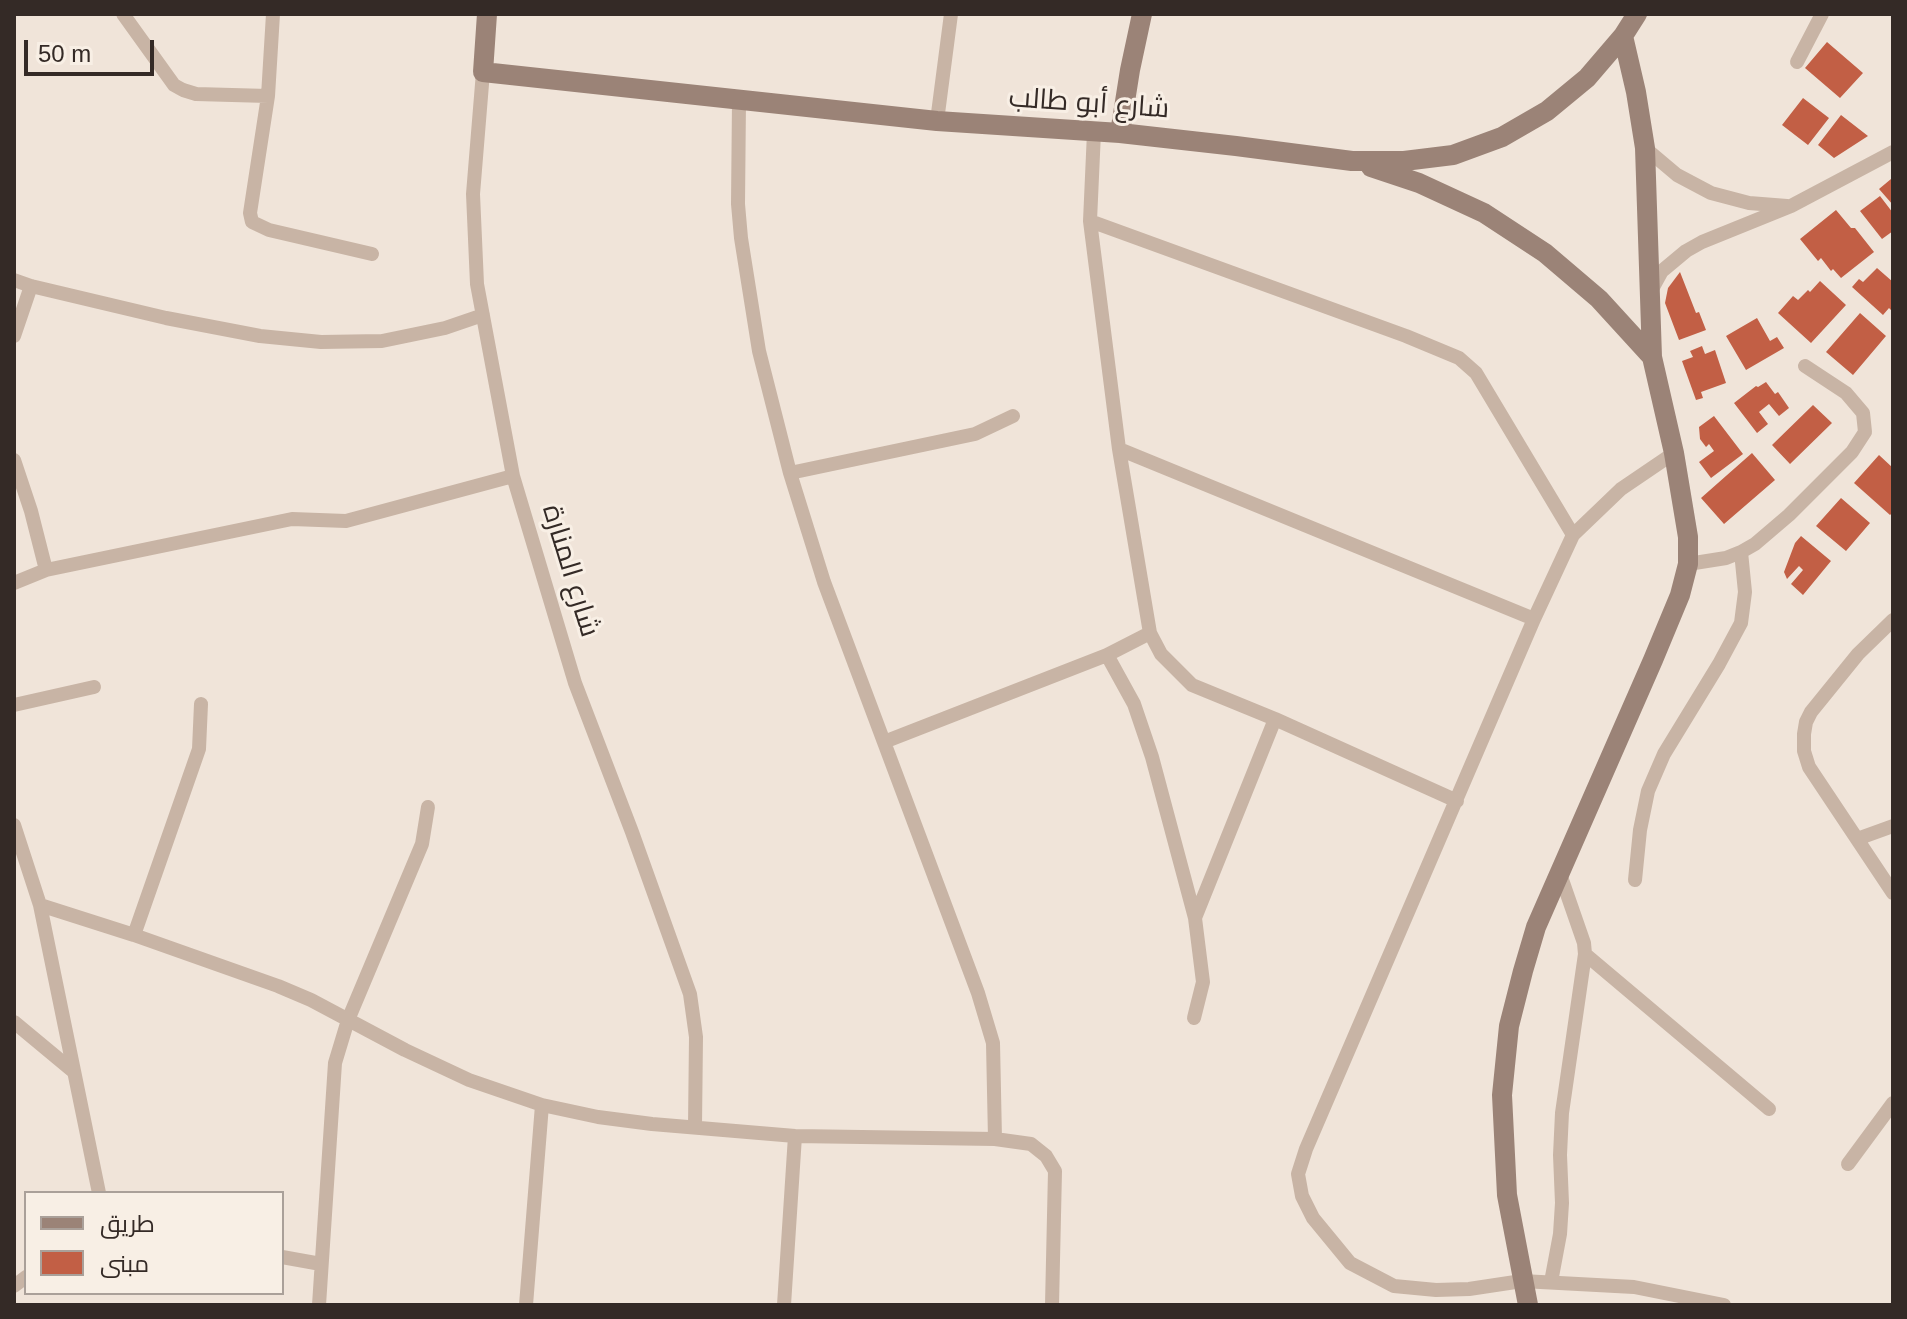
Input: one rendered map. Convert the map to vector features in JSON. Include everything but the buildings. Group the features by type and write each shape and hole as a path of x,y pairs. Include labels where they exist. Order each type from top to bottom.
{"street":[{"path":"123,14 174,85 196,94 268,96"},
{"path":"273,14 268,96 250,213 252,222 269,230 372,254"},
{"name":"شارع المنارة","path":"487,14 473,194 477,284 513,476 575,683 690,994 696,1037 695,1126"},
{"path":"937,121 951,14"},
{"path":"1120,133 1142,14"},
{"name":"شارع أبو طالب","path":"483,72 937,121 1120,133 1352,161 1404,161 1453,155 1502,137 1547,111 1587,78 1623,36 1637,14"},
{"path":"1797,62 1822,14"},
{"path":"1528,1305 1507,1195 1502,1095 1509,1026 1536,927 1653,660 1680,595 1688,564 1688,537 1674,453 1652,357 1645,148 1623,36"},
{"path":"739,101 738,204 759,351 790,473 824,582 978,993 993,1043 995,1139"},
{"path":"1094,132 1090,221 1119,449 1150,633 1161,654 1192,685 1457,801"},
{"path":"1645,148 1677,175 1711,193 1729,200 1791,206"},
{"path":"1651,291 1662,271 1686,251 1791,206 1893,152"},
{"path":"1352,161 1419,183 1484,213 1545,253 1599,299 1652,357"},
{"path":"1090,221 1459,358 1476,373 1573,535"},
{"path":"14,280 166,318 260,336 321,342 353,343 405,337 483,315"},
{"path":"14,336 31,286"},
{"path":"1688,564 1726,558 1755,544 1852,452 1865,432 1863,413 1846,393 1805,366"},
{"path":"790,473 975,434 1013,416"},
{"path":"1119,449 1534,619"},
{"path":"1674,453 1621,489 1573,535 1312,1134 1298,1174 1302,1196 1313,1218 1350,1263 1394,1286 1436,1290 1469,1289 1522,1281 1551,1282 1634,1287 1724,1305"},
{"path":"14,460 46,570"},
{"path":"14,583 46,570 292,519 346,521 513,476"},
{"path":"1635,880 1648,791 1664,754 1741,623 1745,592 1741,552"},
{"path":"1893,620 1858,654 1811,712 1804,734 1804,751 1809,767 1893,893"},
{"path":"884,742 1107,655 1150,633"},
{"path":"1107,655 1134,704 1148,744 1195,918 1203,982 1194,1018"},
{"path":"14,705 94,687"},
{"path":"134,935 199,749 201,704"},
{"path":"1195,918 1275,719"},
{"path":"319,1305 335,1063 348,1020 422,844 428,807"},
{"path":"14,825 40,905 99,1191"},
{"path":"1857,839 1893,826"},
{"path":"1551,1282 1560,1234 1562,1113 1585,954 1559,871"},
{"path":"40,905 278,986 469,1080 542,1105 652,1124 795,1136 995,1139 1031,1144 1046,1156 1055,1171 1052,1305"},
{"path":"1585,954 1769,1109"},
{"path":"14,1022 73,1071"},
{"path":"1848,1164 1893,1103"},
{"path":"526,1305 542,1105"},
{"path":"784,1305 795,1136"},
{"path":"284,1257 321,1264"}]}
